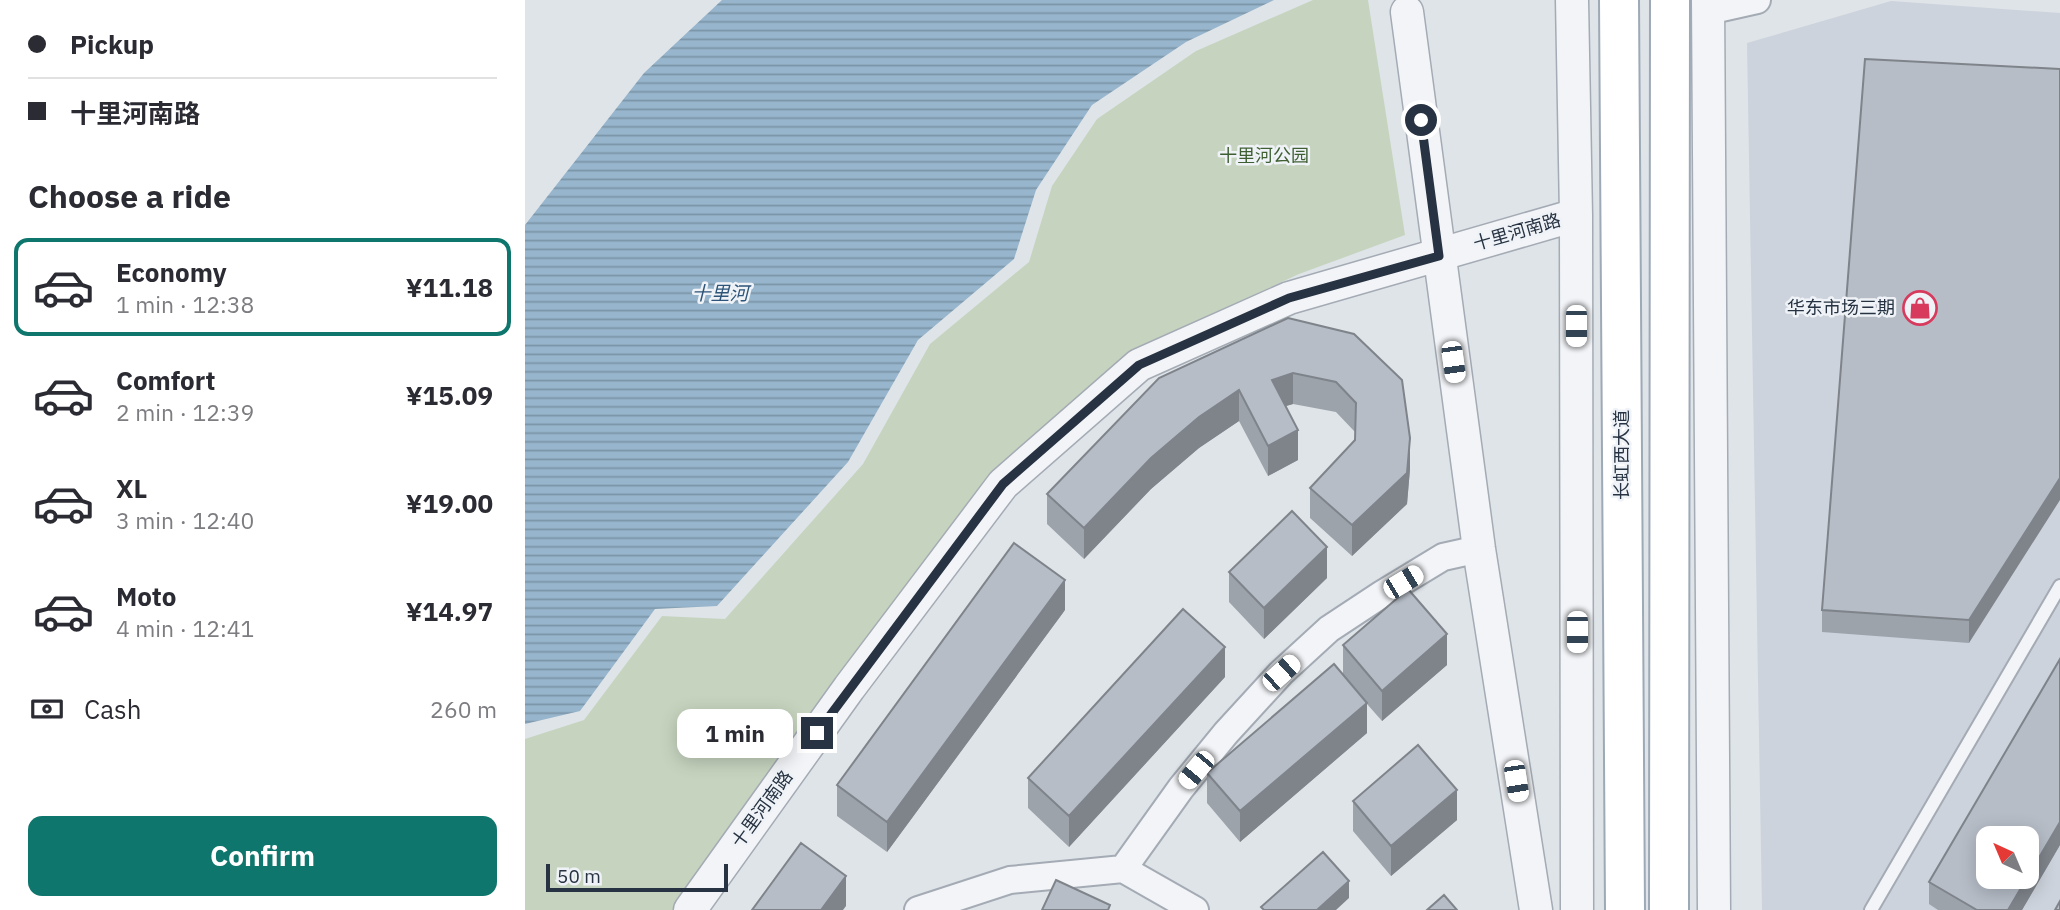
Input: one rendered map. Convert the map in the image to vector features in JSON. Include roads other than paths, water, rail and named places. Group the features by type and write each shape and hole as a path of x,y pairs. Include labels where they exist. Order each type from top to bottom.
{"main road":[{"name":"长虹西大道","path":"1619,0 1625,910"},
{"path":"1669,910 1670,0"}],"street":[{"path":"1572,0 1576,215 1577,910"},
{"path":"1713,910 1708,5 1757,0"},
{"path":"1406,6 1479,549 1536,910"},
{"name":"十里河南路","path":"690,910 849,688 1003,484 1139,365 1289,298 1576,215"},
{"path":"1123,869 1181,788 1226,733 1281,673 1329,629 1382,593 1443,557 1479,549"},
{"path":"918,910 1010,880 1123,869 1195,910"}],"lane":[{"path":"1871,910 2060,586"}],"water":[{"name":"十里河","path":"722,0 1274,0 1186,42 1092,105 1036,190 1014,259 918,340 848,462 717,606 655,609 580,711 525,724 525,225 644,73"}],"place":[{"name":"华东市场三期","path":"1920,308"}],"park label":[{"name":"十里河公园","path":"1264,156"}]}
